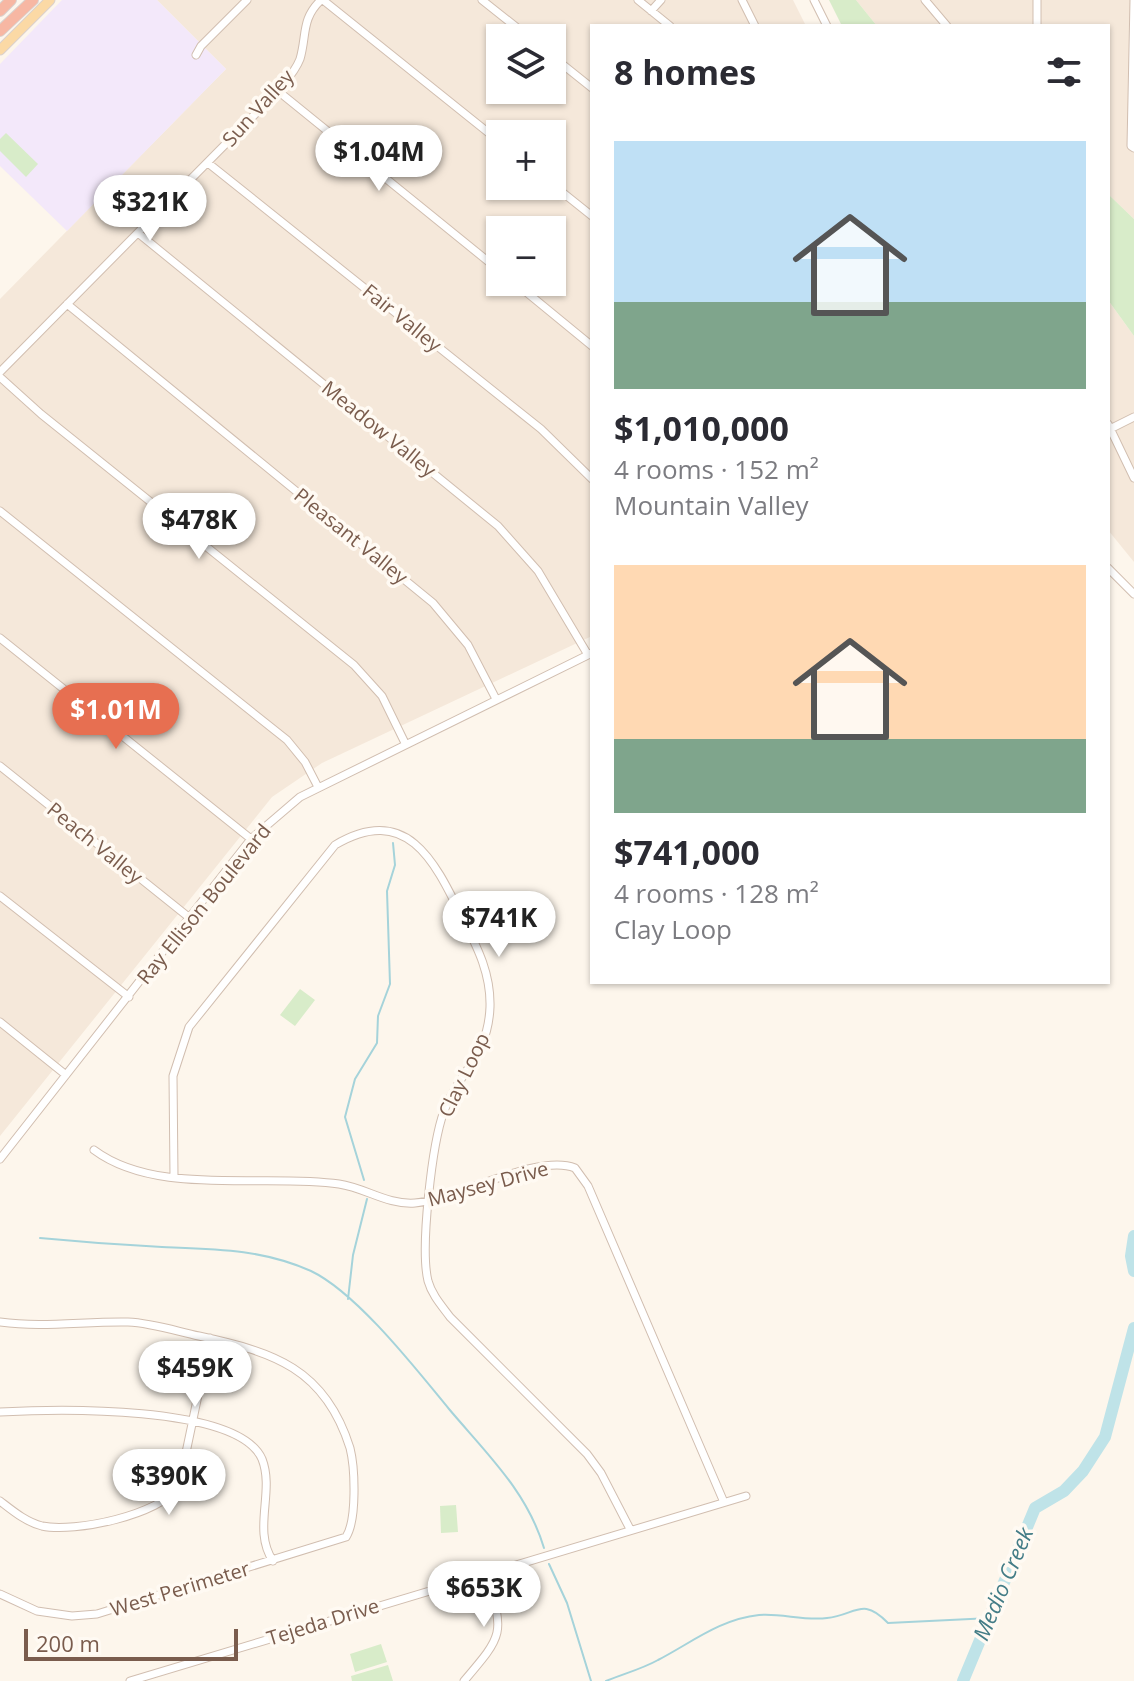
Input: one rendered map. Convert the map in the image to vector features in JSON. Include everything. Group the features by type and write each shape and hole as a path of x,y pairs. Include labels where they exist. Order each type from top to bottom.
{"highway":[{"path":"0,11 11,0"},
{"path":"0,31 33,0"}],"main road":[{"path":"0,50 50,0"}],"street":[{"path":"196,55 201,46 247,0"},
{"path":"322,0 486,131"},
{"name":"Sun Valley","path":"0,375 278,91 294,72 302,50 305,20 322,0"},
{"path":"482,0 512,24"},
{"path":"638,0 667,24"},
{"path":"651,11 661,0"},
{"path":"742,0 754,24"},
{"path":"814,0 826,24"},
{"path":"925,0 945,24"},
{"path":"1037,0 1037,24"},
{"path":"1132,147 1134,0"},
{"path":"566,67 590,86"},
{"path":"278,91 486,260"},
{"name":"Fair Valley","path":"208,163 541,429 590,477"},
{"path":"566,195 590,214"},
{"name":"Meadow Valley","path":"138,233 498,526 538,571 590,654"},
{"path":"531,296 590,344"},
{"name":"Pleasant Valley","path":"67,304 433,603 468,645 496,699"},
{"path":"0,375 41,414 354,665 382,696 405,743"},
{"path":"1110,426 1134,417"},
{"path":"1110,428 1134,478"},
{"path":"0,511 287,740 301,755 318,787"},
{"path":"1110,570 1134,594"},
{"path":"0,638 251,839"},
{"name":"Ray Ellison Boulevard","path":"1,1154 191,919 251,839 285,806 405,743 590,654"},
{"name":"Peach Valley","path":"0,766 191,919"},
{"name":"Clay Loop","path":"174,1176 173,1076 189,1027 327,852 353,835 389,833 419,846 437,866 480,953 489,991 484,1043 444,1110 436,1135 427,1270 434,1296 450,1317 587,1454 630,1529"},
{"path":"0,896 129,997"},
{"path":"0,1022 66,1075"},
{"name":"Maysey Drive","path":"94,1150 121,1168 174,1176 314,1180 365,1190 398,1203 430,1200 550,1165 568,1166 580,1173 723,1500"},
{"path":"0,1322 141,1323 210,1338 179,1486 161,1504 86,1526 61,1529 33,1523 0,1501"},
{"name":"West Perimeter","path":"0,1594 37,1611 72,1616 97,1614 346,1537 351,1525 353,1464 341,1422 329,1401 311,1381 276,1356 210,1338"},
{"path":"0,1412 118,1409 238,1436 256,1449 266,1474 263,1531 273,1561"},
{"name":"Tejeda Drive","path":"130,1681 723,1500 746,1496"},
{"path":"464,1681 499,1636 499,1620 486,1573"},
{"path":"163,1671 166,1681"}],"shaded area":[{"path":"62,0 157,0 226,69 67,231 0,166 0,64"},
{"path":"157,0 793,0 805,24 590,24 590,637 322,763 272,797 0,1136 0,299 226,69"},
{"path":"856,0 1134,0 1134,219 1110,196 1110,24 875,24"},
{"path":"1110,303 1134,336 1134,562 1110,532"}],"green space":[{"path":"829,0 856,0 875,24 841,24"},
{"path":"6,133 38,164 26,177 0,151 0,139"},
{"path":"1110,196 1134,219 1134,336 1110,303"},
{"path":"300,989 315,1000 295,1026 280,1015"},
{"path":"456,1505 458,1532 441,1533 440,1506"},
{"path":"381,1644 387,1662 355,1672 350,1654"},
{"path":"388,1665 393,1681 352,1681 351,1676"}],"waterway":[{"path":"364,1180 345,1117 355,1079 377,1043 378,1016 390,984 387,891 395,865 393,843"},
{"path":"348,1299 353,1255 367,1199"},
{"name":"Medio Creek","path":"1134,1236 1131,1256 1134,1271"},
{"path":"40,1238 256,1254 293,1264 329,1282 385,1333 491,1457 527,1508 544,1548"},
{"name":"Medio Creek","path":"963,1681 1035,1508 1064,1491 1083,1471 1105,1437 1134,1328"},
{"path":"549,1564 567,1603 591,1681"},
{"path":"606,1681 652,1663 731,1621 745,1617 776,1615 818,1619 865,1609 872,1610 888,1623 991,1618"}]}
